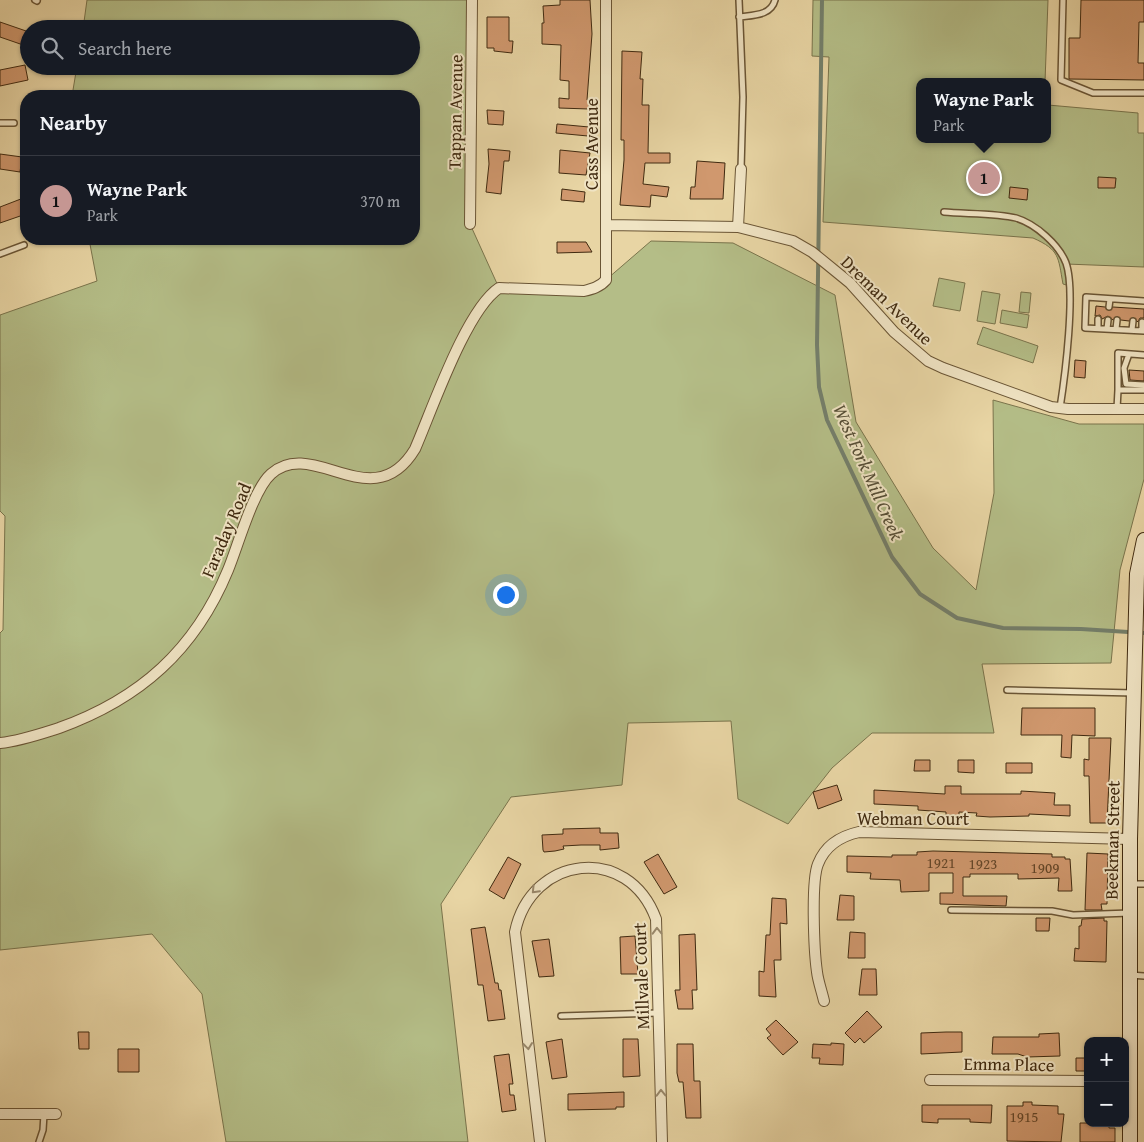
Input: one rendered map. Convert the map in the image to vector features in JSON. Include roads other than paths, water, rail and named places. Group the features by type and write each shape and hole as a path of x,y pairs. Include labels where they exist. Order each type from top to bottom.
{"main road":[{"name":"Beekman Street","path":"1129,1070 1137,976 1130,914 1137,884 1130,839 1134,693 1139,675 1134,655 1135,608 1144,540"},
{"name":"Beekman Street","path":"1129,1112 1130,1142"}],"street":[{"name":"Tappan Avenue","path":"470,224 472,0"},
{"name":"Cass Avenue","path":"600,285 606,280 606,0"},
{"path":"738,227 741,169"},
{"name":"Dreman Avenue","path":"607,225 738,227 793,241 806,248 850,283 894,332 928,361 1016,395 1060,408 1144,409"},
{"name":"Faraday Road","path":"0,743 43,733 92,714 134,690 164,667 198,624 215,596 260,490 273,472 283,466 305,464 361,479 372,479 382,477 401,467 414,449 468,326 490,294 499,288 584,291 600,285"},
{"name":"Webman Court","path":"824,1002 817,973 814,880 823,854 838,839 859,832 1130,839"},
{"name":"Millvale Court","path":"540,1142 514,937 518,916 532,893 543,882 557,874 583,868 614,873 633,884 644,895 656,919 662,1142"},
{"name":"Emma Place","path":"930,1080 1084,1081"},
{"path":"0,1114 56,1114"}],"lane":[{"path":"739,0 742,97 741,169"},
{"path":"739,17 766,12 772,8 775,0"},
{"path":"1063,0 1061,80 1093,93 1144,93"},
{"path":"0,123 14,123"},
{"path":"944,212 1016,218 1028,224 1054,244 1062,257 1066,264 1070,286 1065,372 1060,408"},
{"path":"0,254 24,245"},
{"path":"1142,322 1143,331 1085,328 1086,297 1144,301 1143,309"},
{"path":"1099,306 1100,298"},
{"path":"1109,307 1110,299"},
{"path":"1118,299 1118,308"},
{"path":"1134,300 1134,309"},
{"path":"1098,319 1098,328"},
{"path":"1107,329 1108,320"},
{"path":"1116,320 1116,329"},
{"path":"1132,330 1133,321"},
{"path":"1117,409 1118,353 1144,355"},
{"path":"1129,354 1124,368 1126,384 1144,385"},
{"path":"1118,390 1144,390"},
{"path":"1007,690 1134,693"},
{"path":"951,910 1052,911 1073,915 1130,914"},
{"path":"561,1016 659,1013"},
{"path":"39,1142 43,1130 44,1114"}],"waterway":[{"name":"West Fork Mill Creek","path":"822,0 817,345 819,387 827,420 892,557 920,594 957,618 1003,628 1081,629 1144,633"}],"place":[{"name":"Wayne Park","path":"984,178"}]}
